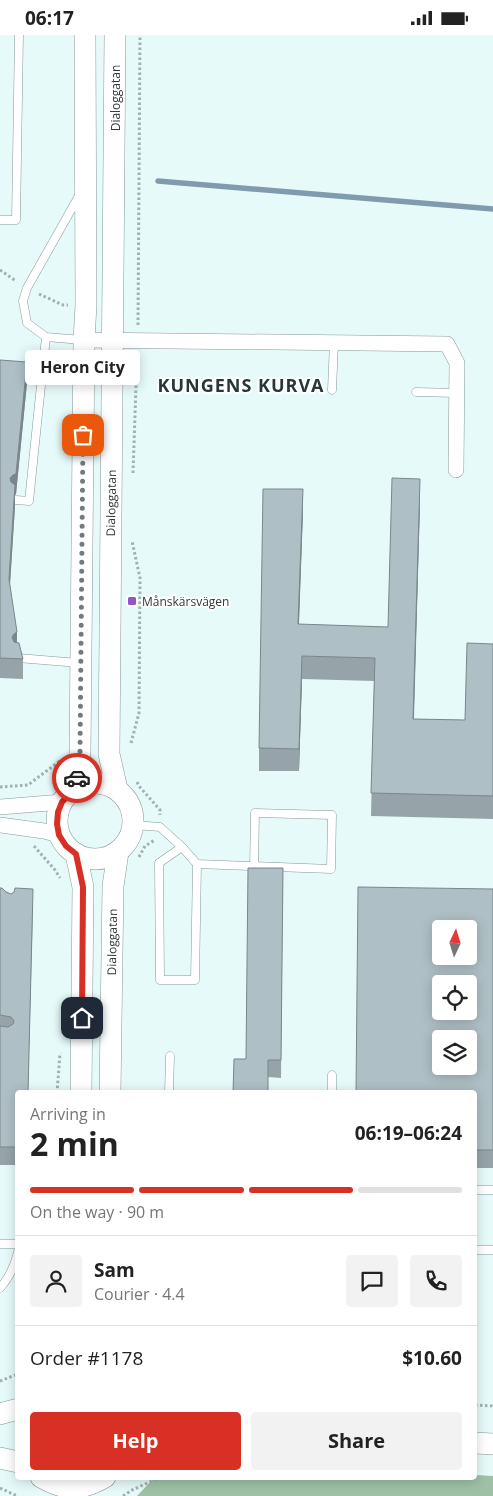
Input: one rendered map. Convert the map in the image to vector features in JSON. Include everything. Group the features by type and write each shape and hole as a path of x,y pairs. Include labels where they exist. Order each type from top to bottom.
{"street":[{"path":"0,807 68,795 91,783 109,785 117,789 127,799 133,811 134,825 129,840 118,853 104,859 90,859 76,854 66,846 59,835 57,824 58,812 68,795 79,770 80,753 84,340 86,305 85,35"},
{"name":"Dialoggatan","path":"115,35 109,754 117,789"},
{"path":"84,340 447,344 457,363 456,470"},
{"path":"0,825 59,835"},
{"name":"Dialoggatan","path":"110,1090 113,893 118,853"},
{"path":"76,854 83,887 81,1090"},
{"path":"0,1414 15,1410"},
{"path":"477,1443 493,1444"},
{"path":"0,1458 15,1461"},
{"path":"46,1480 57,1486 74,1489 92,1485 100,1480"}],"lane":[{"path":"0,220 16,220 19,35"},
{"path":"84,340 46,337 28,323 23,301 27,288 85,183"},
{"path":"16,500 29,501 46,337"},
{"path":"332,390 334,343"},
{"path":"416,392 457,393"},
{"path":"18,658 81,664"},
{"path":"197,864 254,867 331,869 332,815 255,813 254,867"},
{"path":"134,825 160,827 182,847 197,864 195,980 160,980 158,863 182,847"},
{"path":"169,1090 170,1056"},
{"path":"332,1075 332,1090"},
{"path":"477,1190 493,1190"},
{"path":"0,1244 15,1244"},
{"path":"477,1250 493,1250"},
{"path":"0,1288 15,1264"}],"path":[{"path":"133,477 138,340 140,35"},
{"path":"130,746 139,713 140,579 131,536"},
{"path":"0,787 28,785"},
{"path":"0,1381 15,1375"},
{"path":"477,1405 493,1406"},
{"path":"123,1496 154,1480"},
{"path":"0,1488 17,1496"}],"green space":[{"path":"477,1475 493,1476 493,1496 137,1496 152,1480 477,1480"}],"building":[{"path":"0,360 27,362 16,474 10,478 11,482 15,485 9,579 17,632 12,637 14,642 19,643 23,659 0,658"},
{"path":"392,478 420,479 413,719 465,720 467,643 493,644 493,796 371,793 375,658 302,656 299,749 259,748 263,489 303,489 298,624 388,627"},
{"path":"248,868 283,868 281,1060 268,1060 268,1090 233,1090 234,1059 246,1059"},
{"path":"358,887 493,889 493,1150 477,1150 477,1090 356,1090"},
{"path":"0,888 11,894 15,888 33,889 28,1090 15,1090 15,1147 0,1147 0,1026 8,1027 14,1021 11,1017 0,1015"}],"waterway":[{"path":"158,181 493,209"}],"way so far":[{"path":"77,778 80,753 83,435"}],"place":[{"name":"Heron City","path":"83,435"},
{"name":"Månskärsvägen","path":"132,601"}],"district":[{"name":"KUNGENS KURVA","path":"241,385"}],"route":[{"path":"77,778 74,789 62,802 58,812 57,824 59,835 66,846 76,854 83,887 82,1018"}]}
